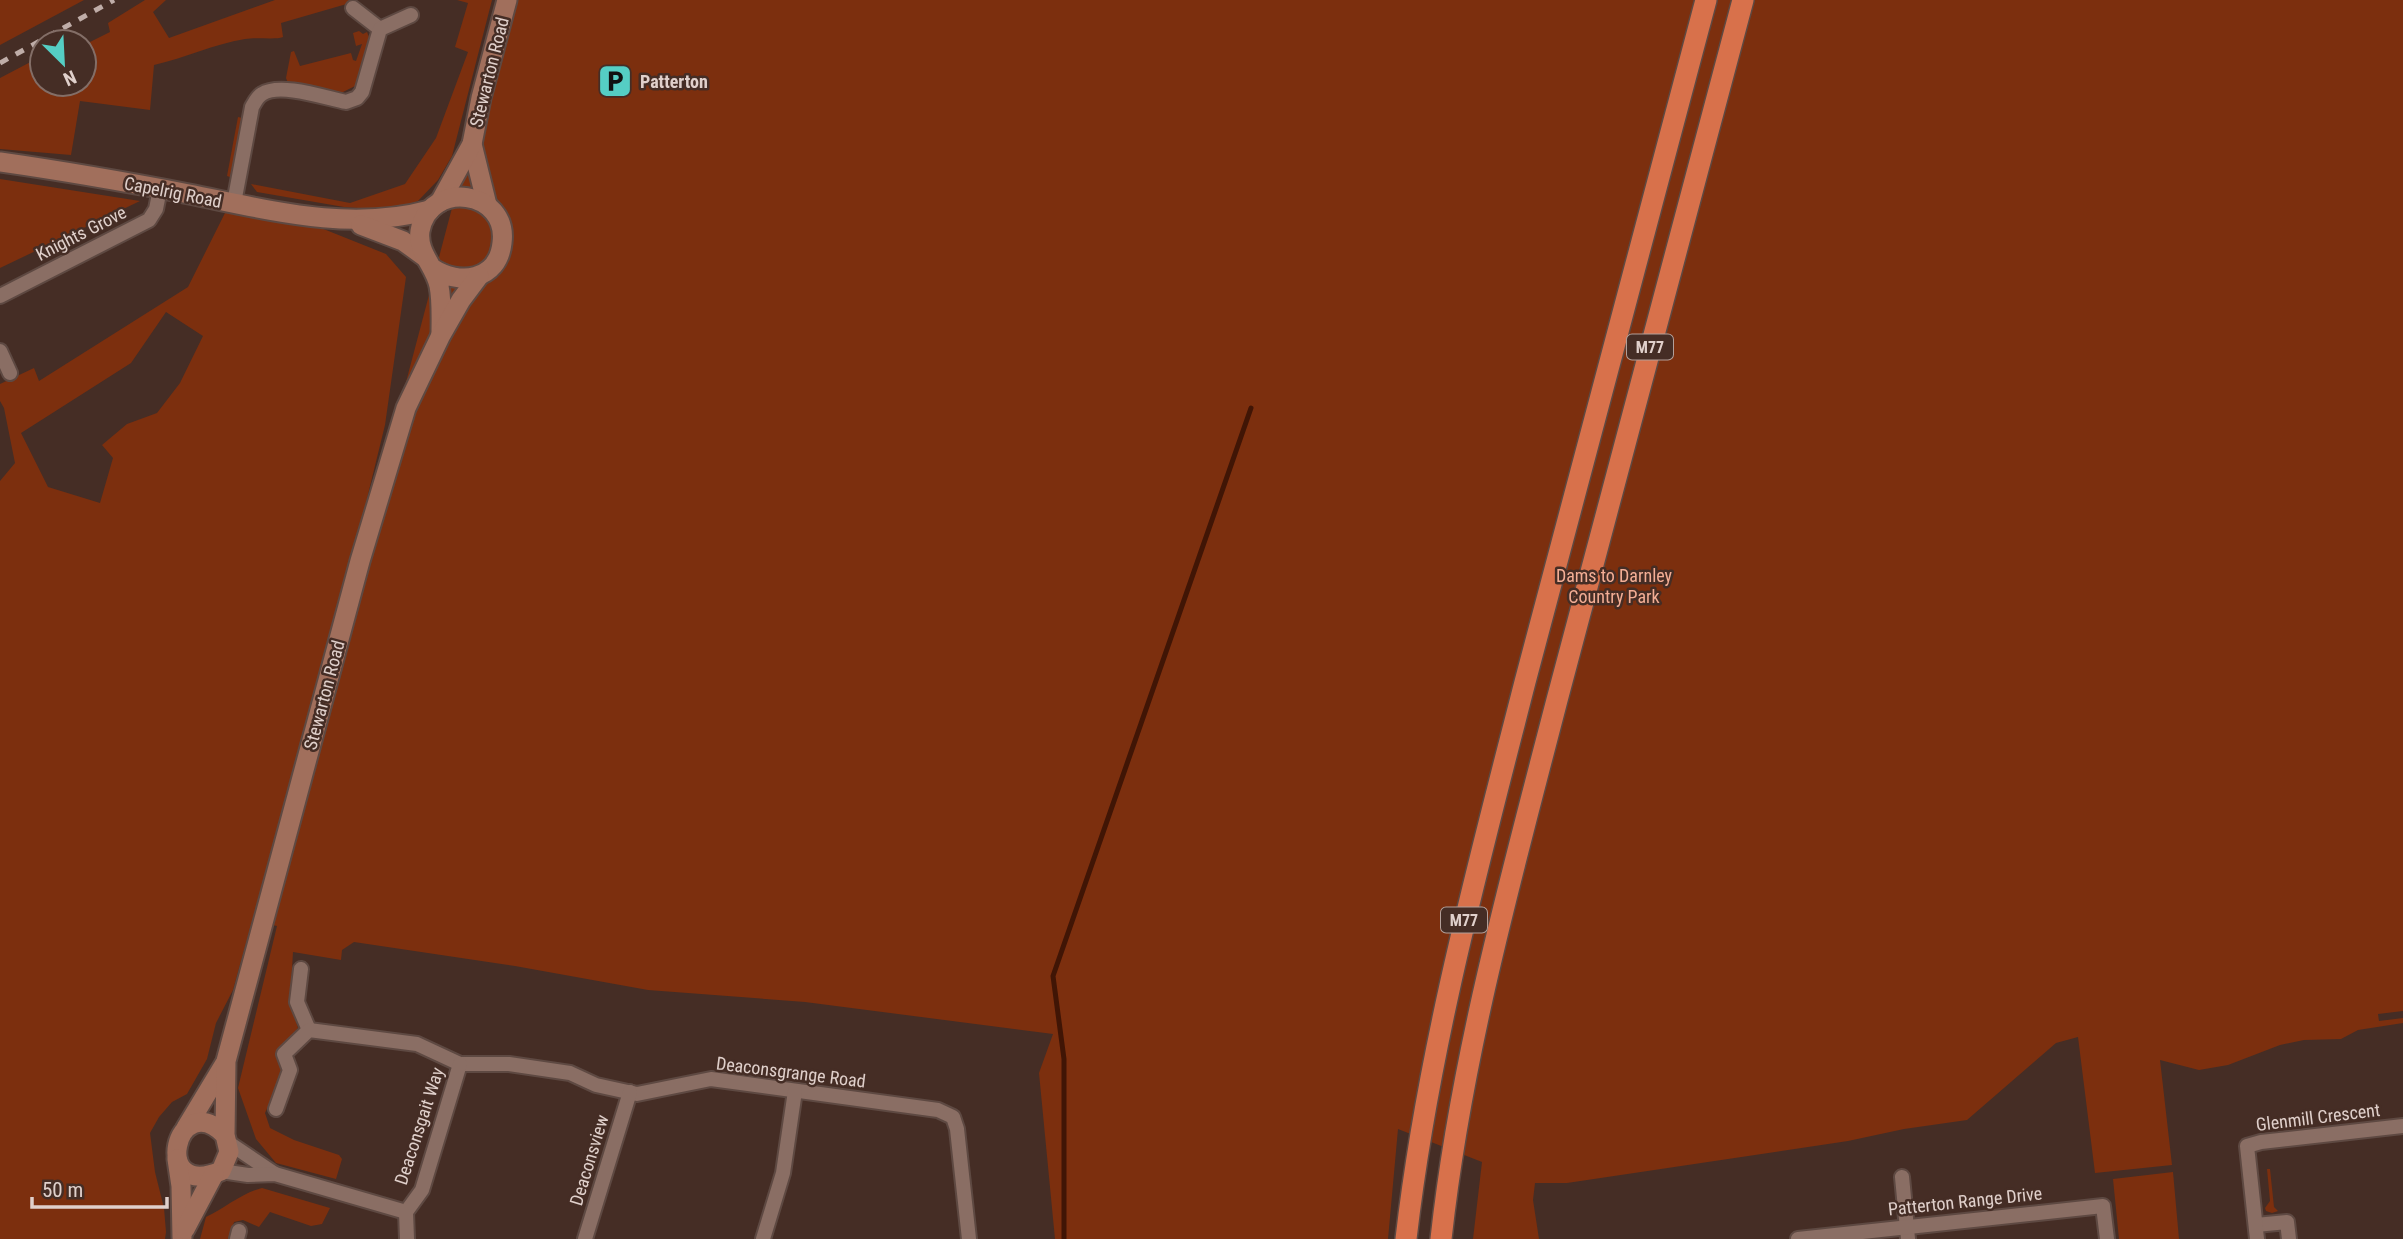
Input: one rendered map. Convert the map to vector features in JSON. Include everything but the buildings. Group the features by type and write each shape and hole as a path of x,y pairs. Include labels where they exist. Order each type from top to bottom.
{"highway":[{"name":"M77","path":"1406,1239 1418,1141 1451,975 1548,593 1706,0"},
{"name":"M77","path":"1441,1239 1466,1080 1510,877 1743,0"}],"main road":[{"name":"Stewarton Road","path":"441,335 439,286 421,246 420,233 424,221 472,144 481,98 507,0"},
{"name":"Stewarton Road","path":"227,1139 226,1061 360,561 406,408 461,300 479,276 489,269 502,248 501,224 495,213 486,205 472,144"},
{"name":"Capelrig Road","path":"0,162 293,215 346,220 385,219 435,206"},
{"path":"435,206 452,197 464,196 486,205"},
{"name":"Capelrig Road","path":"346,220 400,240 429,263"},
{"path":"429,263 443,275 455,279 479,276"},
{"name":"Stewarton Road","path":"186,1128 226,1061"},
{"path":"194,1124 210,1124 227,1139 229,1152 181,1238 181,1186 177,1142 186,1128 194,1124"},
{"path":"177,1159 182,1167 196,1176 218,1173"}],"street":[{"path":"354,8 380,29"},
{"path":"234,203 252,107 257,98 264,92 278,88 346,102 357,98 362,92 380,29 411,15"},
{"name":"Knights Grove","path":"0,296 149,220 156,209 160,189"},
{"path":"0,351 10,373"},
{"path":"276,1109 290,1070 284,1054 309,1030 297,1002 300,969"},
{"name":"Deaconsgrange Road","path":"309,1030 417,1044 460,1063 509,1064 570,1073 596,1085 637,1094 711,1079 938,1110 953,1117 957,1129 968,1239"},
{"name":"Deaconsgait Way","path":"407,1239 406,1212 422,1190 460,1063"},
{"path":"763,1239 783,1173 795,1091"},
{"name":"Deaconsview","path":"585,1239 630,1092"},
{"name":"Glenmill Crescent","path":"2257,1232 2247,1146 2260,1142 2403,1126"},
{"path":"227,1139 275,1174"},
{"path":"218,1173 275,1174 406,1212"},
{"path":"1902,1177 1908,1233"},
{"name":"Patterton Range Drive","path":"1798,1239 1908,1233 2103,1206 2107,1239"},
{"path":"2257,1232 2287,1222 2289,1239"}],"green space":[{"path":"0,0 84,0 28,28 0,45"},
{"path":"145,0 166,0 153,12 169,38 275,0 351,0 350,3 281,23 283,37 233,41 154,65 150,110 80,101 71,155 0,149 0,78 28,63 28,98 98,98 98,38 110,32 108,23"},
{"path":"457,0 492,0 452,156 438,180 418,201 398,208 372,209 344,207 257,192 251,184 350,203 405,184 436,138 468,52 455,47 468,3"},
{"name":"Dams to Darnley Country Park","path":"507,0 2403,0 2403,1011 2378,1014 2379,1021 2403,1018 2403,1023 2358,1030 2341,1039 2304,1040 2280,1045 2228,1065 2199,1070 2160,1060 2172,1165 2095,1173 2078,1037 2056,1043 1967,1120 1848,1141 1567,1183 1535,1183 1533,1200 1539,1239 1473,1239 1482,1162 1398,1129 1388,1239 1055,1239 1039,1073 1053,1034 805,1002 648,990 515,966 354,942 342,950 341,960 293,952 290,1002 298,1028 278,1050 284,1072 265,1113 270,1128 294,1140 339,1155 342,1159 336,1179 276,1163 256,1139 238,1088 277,926 263,923"},
{"path":"359,31 363,34 367,32 369,37 355,86 341,93 288,83 286,78 291,52 294,51 300,66 351,53 356,61 362,44 356,46 353,33"},
{"path":"238,117 242,118 230,177 227,176"},
{"path":"0,179 140,201 0,268"},
{"path":"228,207 316,226 386,254 406,277 385,425 349,572 233,990 216,1023 207,1059 187,1094 172,1102 150,1133 155,1172 164,1208 165,1239 0,1239 0,481 15,463 4,408 0,401 0,384 34,368 39,381 188,287","holes":["166,312 203,336 180,383 157,413 127,424 102,445 113,458 100,503 48,487 21,433 131,363"]},
{"path":"2267,1169 2270,1169 2274,1207 2278,1211 2272,1213 2265,1208 2270,1201"},
{"path":"2173,1172 2179,1239 2119,1239 2113,1179"},
{"path":"262,1188 330,1208 322,1224 311,1226 270,1212 259,1227 243,1220 234,1222 229,1239 200,1239 206,1217 247,1193"}],"waterway":[{"path":"1064,1239 1064,1059 1053,976 1251,408"}],"railway":[{"path":"0,63 114,0"}],"place":[{"name":"Patterton","path":"615,81"}]}
